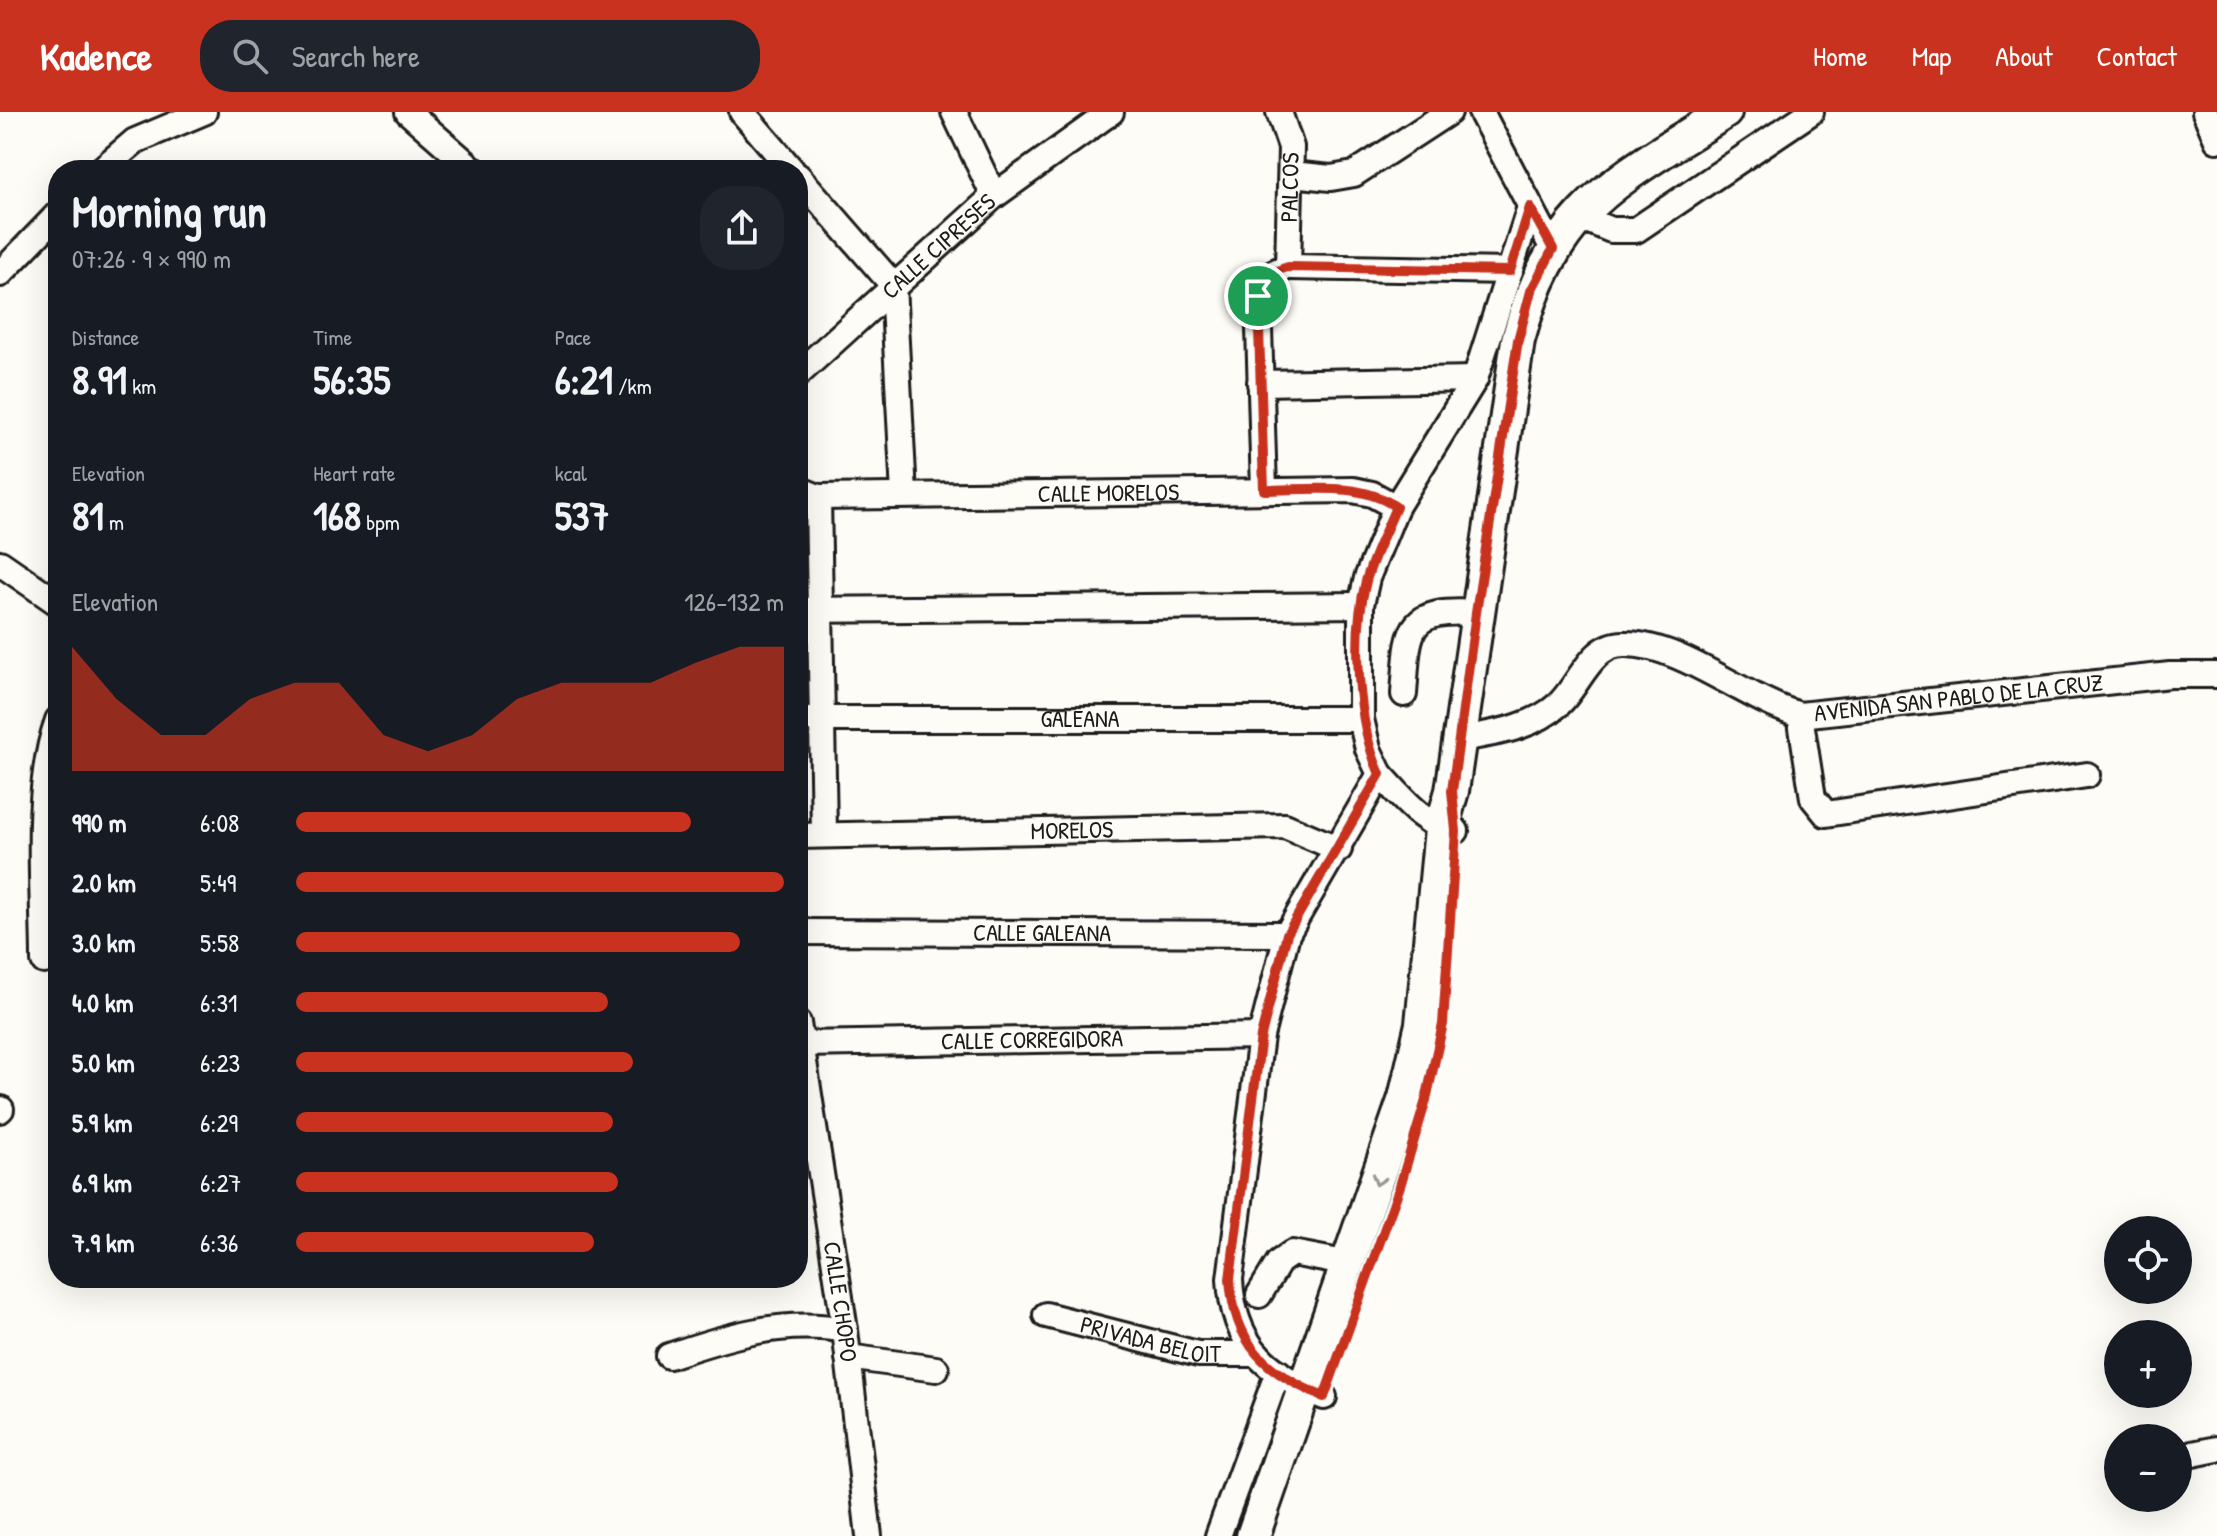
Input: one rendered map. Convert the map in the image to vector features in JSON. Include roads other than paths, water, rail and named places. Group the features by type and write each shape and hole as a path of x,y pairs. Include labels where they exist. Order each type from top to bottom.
{"main road":[{"path":"1253,1536 1302,1386 1350,1264 1405,1098 1422,1024 1476,613 1518,340 1531,291 1553,249 1577,216 1614,184 1725,112"},
{"path":"1274,1536 1302,1386 1400,1186 1426,1100 1443,1024 1448,830"}],"street":[{"path":"113,160 135,141 204,112"},
{"path":"408,112 463,160"},
{"path":"742,112 783,160"},
{"path":"954,112 994,196"},
{"name":"CALLE CIPRESES","path":"808,365 893,285 1084,120 1111,112"},
{"name":"PALCOS","path":"1279,112 1291,147 1288,267"},
{"path":"1291,174 1331,178 1354,174 1449,112"},
{"path":"1481,112 1553,249"},
{"path":"1577,216 1611,230 1636,230 1811,112"},
{"path":"2205,112 2217,140"},
{"path":"808,187 893,285 904,495"},
{"path":"1448,830 1408,804 1380,774 1368,749 1361,719 1361,605 1367,578 1396,507 1475,379 1530,207"},
{"path":"0,274 48,224"},
{"path":"1264,490 1258,296 1262,281 1273,271 1288,267 1510,271"},
{"path":"1260,383 1475,379"},
{"name":"CALLE MORELOS","path":"824,833 810,719 808,493 904,495 1353,490 1372,494 1396,507"},
{"path":"0,563 48,596"},
{"path":"809,609 1361,605"},
{"path":"1404,694 1408,643 1414,627 1426,616 1442,611 1476,613"},
{"name":"AVENIDA SAN PABLO DE LA CRUZ","path":"1461,739 1530,722 1558,705 1603,649 1624,644 1681,659 1776,708 1800,715 2170,675 2217,675"},
{"path":"1800,715 1813,798 1826,814 2087,775"},
{"name":"GALEANA","path":"810,719 1361,719"},
{"path":"44,961 44,813 48,770"},
{"path":"1218,1536 1302,1386 1257,1354 1240,1333 1232,1310 1230,1279 1261,1036 1287,934 1380,774"},
{"name":"MORELOS","path":"808,835 1285,826 1339,849"},
{"name":"CALLE GALEANA","path":"808,932 1287,934"},
{"name":"CALLE CORREGIDORA","path":"808,1033 1261,1036"},
{"name":"CALLE CHOPO","path":"808,1086 845,1330 869,1536"},
{"path":"1259,1295 1279,1262 1292,1253 1350,1264"},
{"name":"PRIVADA BELOIT","path":"1046,1315 1198,1354 1257,1354"},
{"path":"669,1356 767,1328 803,1325 845,1330"},
{"path":"848,1357 936,1369"},
{"path":"2192,1454 2217,1449"}]}
